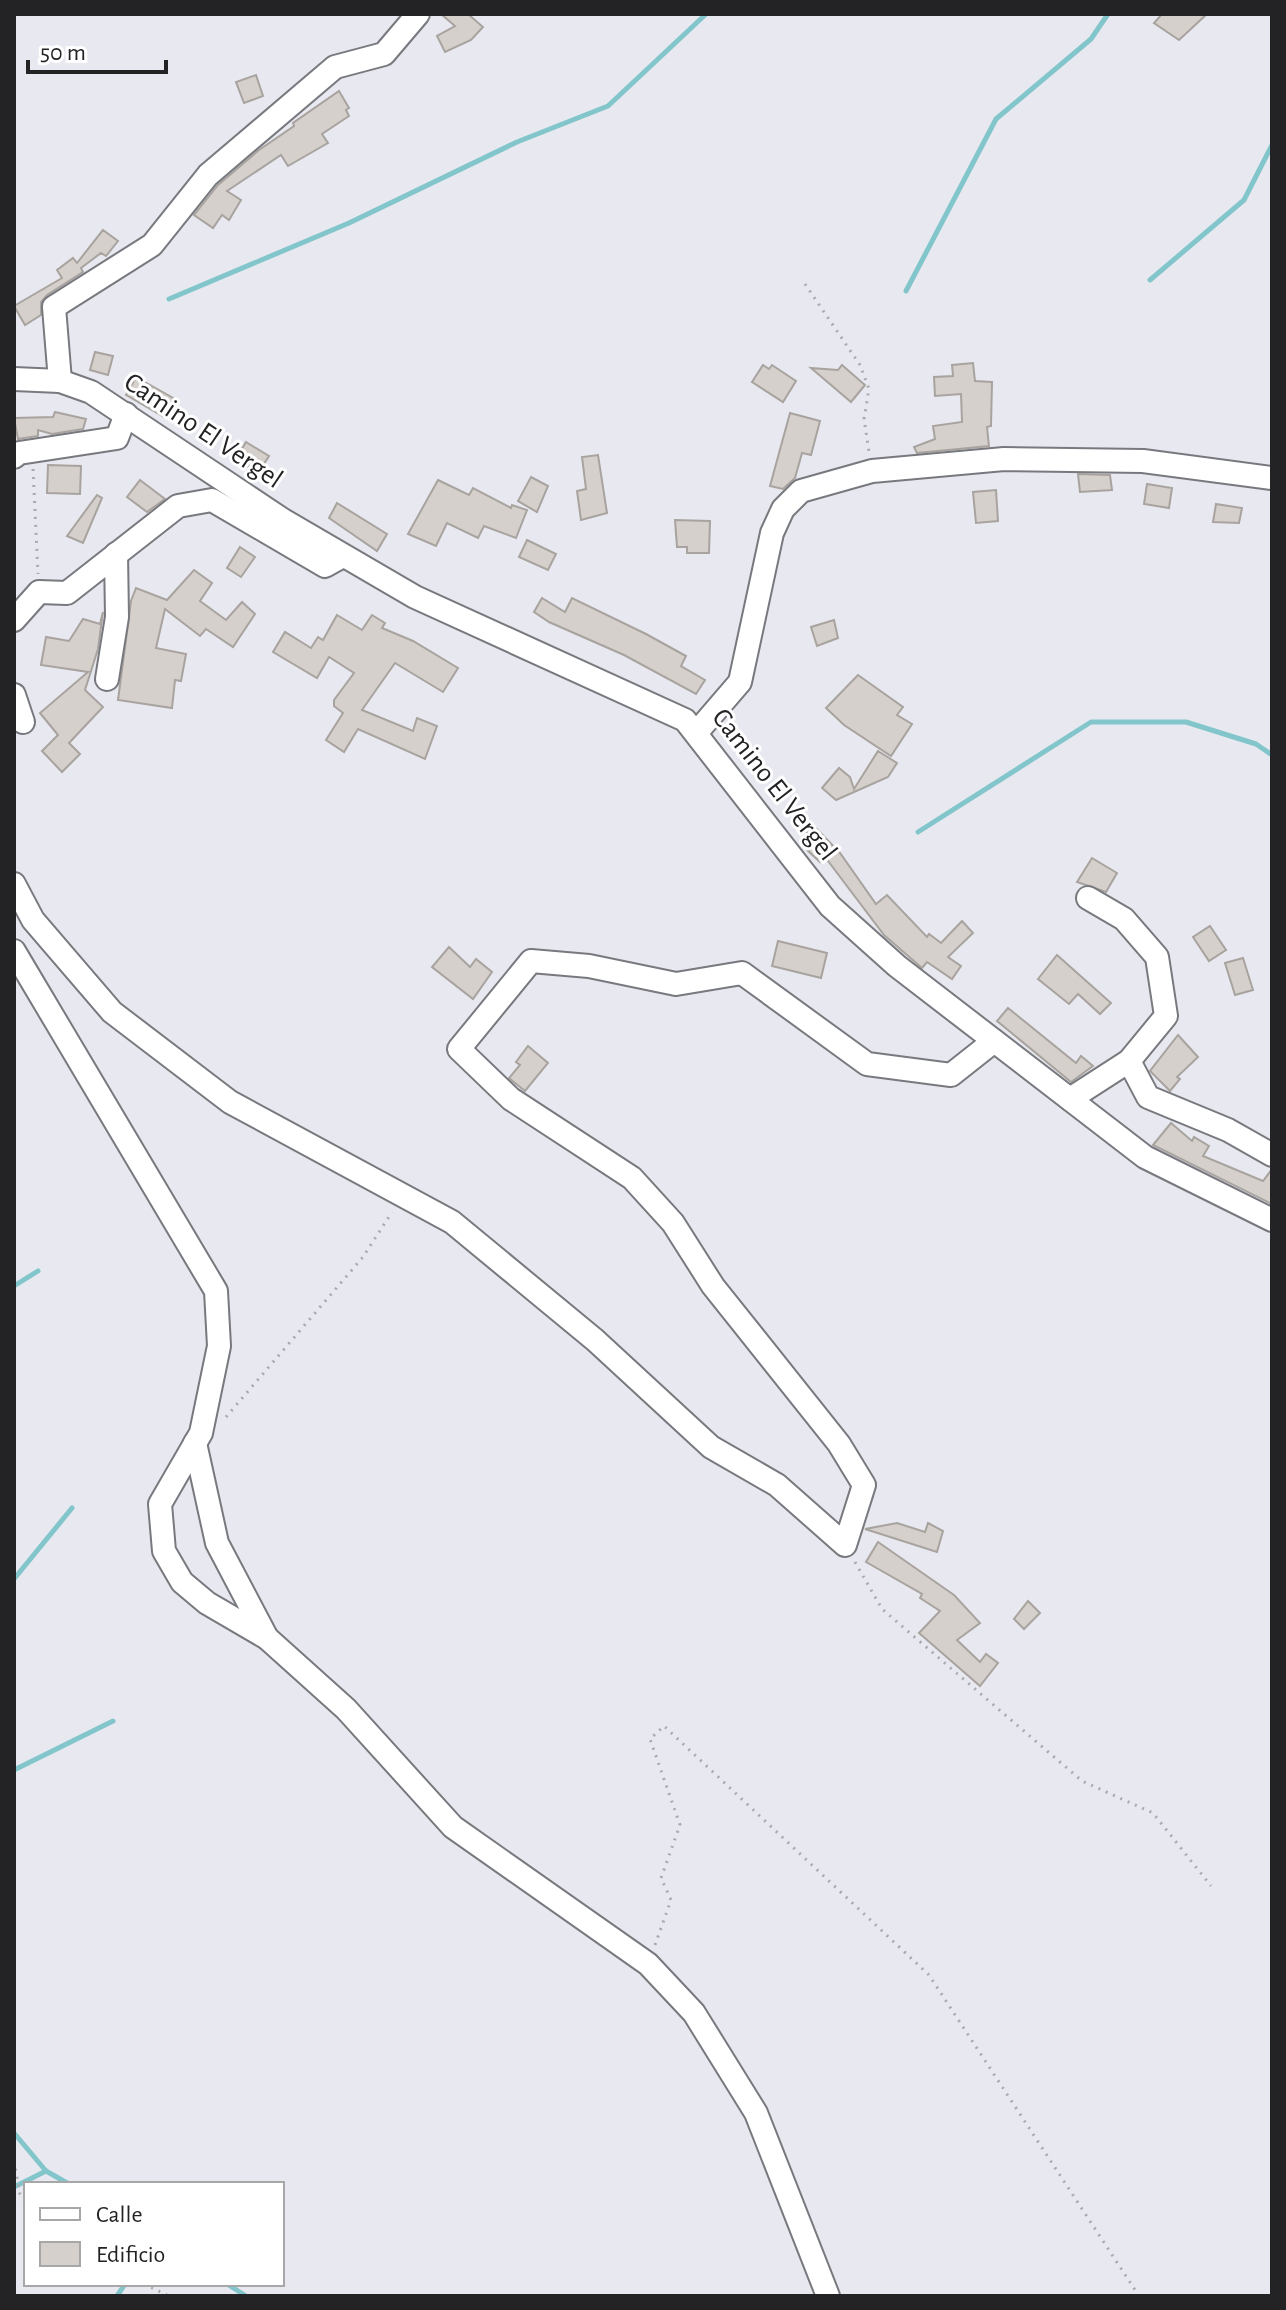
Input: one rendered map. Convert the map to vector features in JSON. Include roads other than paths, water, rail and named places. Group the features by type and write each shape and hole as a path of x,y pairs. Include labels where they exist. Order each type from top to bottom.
{"street":[{"path":"60,381 54,307 152,245 208,175 335,67 384,54 418,14"},
{"name":"Camino El Vergel","path":"14,379 60,381 91,392 197,465 343,556 475,626 669,711 697,732 830,906 897,966 1145,1157 1272,1220"},
{"path":"16,455 117,438 126,414"},
{"path":"697,732 740,682 765,559 783,509 801,491 872,471 1004,459 1143,461 1272,478"},
{"path":"14,620 39,592 67,593 178,506 212,500 325,566 343,556"},
{"path":"107,679 117,617 116,554"},
{"path":"14,695 23,722"},
{"path":"14,884 33,920 112,1012 230,1102 452,1222 595,1340 711,1447 777,1485 845,1545 864,1485 839,1444 713,1286 673,1223 632,1178 511,1099 459,1049 531,961 589,966 676,984 742,973 867,1064 951,1075 994,1041"},
{"path":"1070,1099 1129,1061 1166,1016 1157,957 1124,919 1088,898"},
{"path":"14,951 216,1291 219,1346 198,1438 160,1504 164,1551 182,1582 207,1603 267,1638 346,1709 453,1827 648,1964 694,2013 756,2113 828,2296"},
{"path":"1129,1061 1148,1097 1228,1130 1272,1155"},
{"path":"198,1438 217,1543 267,1638"}],"waterway":[{"path":"169,299 349,223 517,142 608,106 706,14"},
{"path":"906,291 996,119 1091,39 1108,14"},
{"path":"1150,280 1244,200 1272,145"},
{"path":"918,832 1091,722 1186,722 1256,744 1272,755"},
{"path":"14,1286 38,1271"},
{"path":"14,1579 72,1508"},
{"path":"14,1770 113,1721"},
{"path":"14,2133 46,2171 65,2182"},
{"path":"14,2187 46,2171"},
{"path":"117,2296 124,2286"},
{"path":"230,2286 246,2296"}]}
